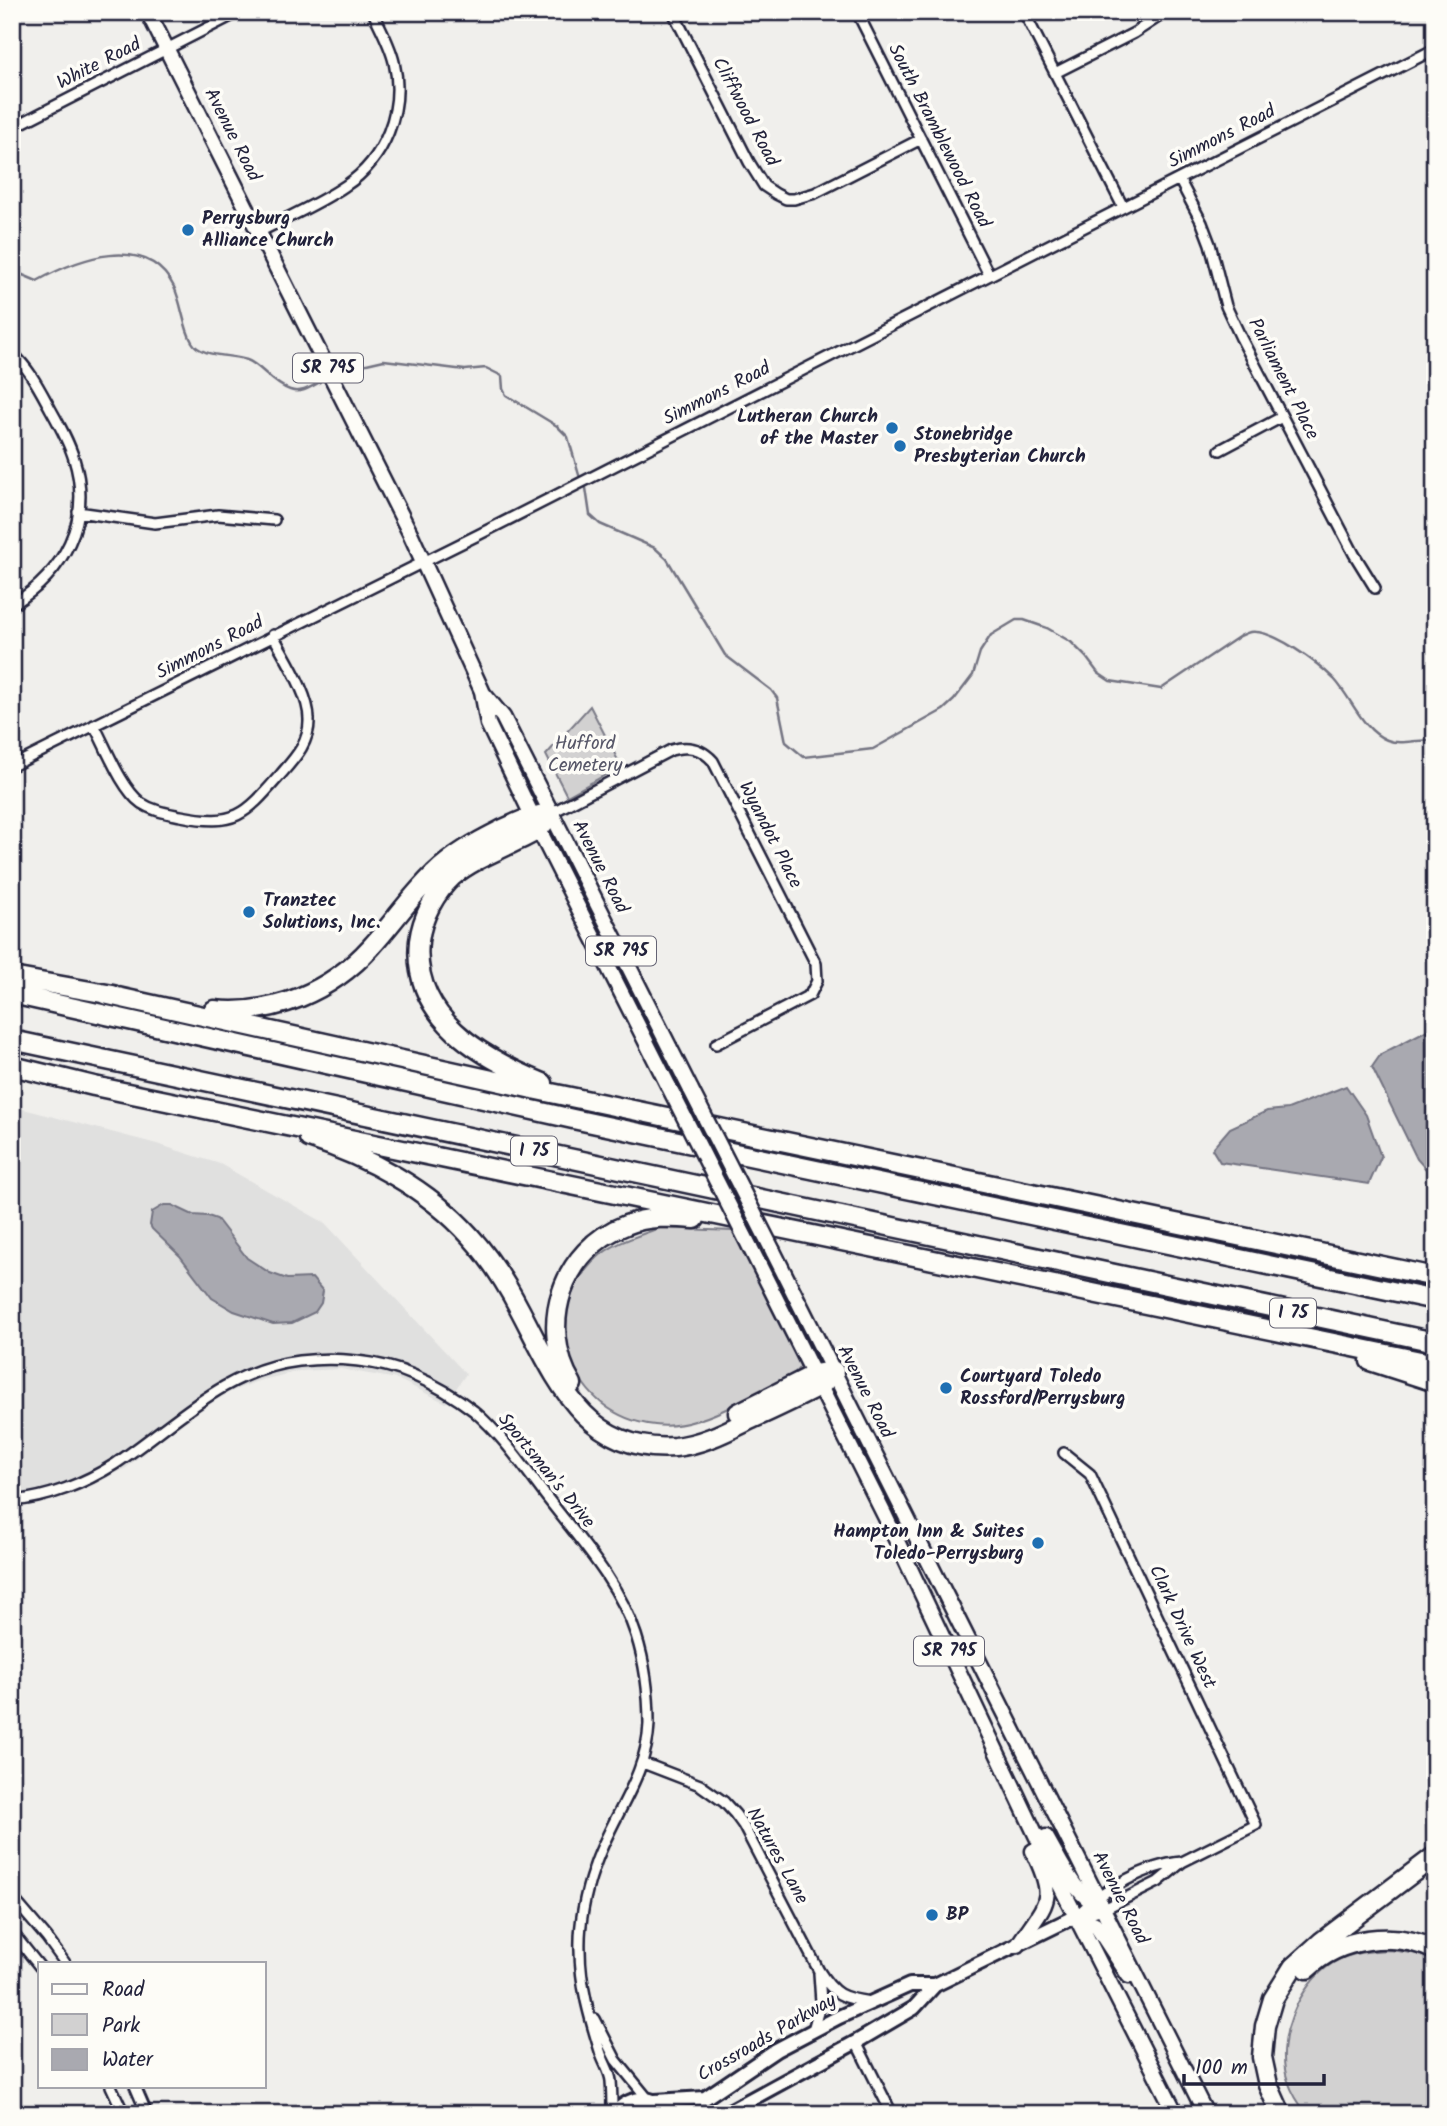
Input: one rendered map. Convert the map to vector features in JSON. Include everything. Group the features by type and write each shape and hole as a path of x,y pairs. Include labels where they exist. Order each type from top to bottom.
{"highway":[{"path":"551,813 476,861 443,887 423,923 419,965 432,1004 439,1016 460,1037 519,1073 589,1100"},
{"path":"104,994 219,1010 261,1008 302,997 321,988 355,963 420,888 451,859 493,834 535,822"},
{"path":"12,977 104,994 537,1090 1435,1277"},
{"name":"I 75","path":"12,994 573,1119 1435,1300"},
{"name":"I 75","path":"12,1040 1435,1342"},
{"path":"12,1066 94,1086 1435,1364"},
{"path":"249,1116 313,1139 378,1167 448,1214 487,1256 503,1279 564,1392 594,1423 618,1437 653,1446 688,1445 715,1437 834,1371"},
{"path":"804,1234 676,1217 654,1218 627,1224 591,1246 573,1268 559,1300 555,1335 561,1363 567,1376 591,1408 620,1427 654,1436 682,1434 709,1427 818,1380"},
{"path":"1336,1344 1353,1356 1435,1382"},
{"path":"1282,2114 1268,2085 1262,2057 1265,2026 1273,1999 1293,1967 1435,1856"},
{"path":"1295,2114 1277,2073 1274,2043 1279,2014 1301,1976 1330,1952 1361,1941 1404,1940 1435,1950"}],"main road":[{"name":"Avenue Road","path":"148,12 423,561 482,691 488,724 535,822 818,1380 998,1758 1176,2114"},
{"name":"Avenue Road","path":"482,691 503,717 834,1371 1097,1903 1206,2114"},
{"path":"998,1758 1080,1894 1097,1903"},
{"path":"998,1758 1016,1816 1043,1873 1048,1893 1044,1910 1018,1945"},
{"path":"1076,1916 1095,1924 1167,2035"}],"street":[{"name":"White Road","path":"12,128 239,12"},
{"path":"259,232 345,187 367,168 386,139 395,111 396,73 390,48 373,12"},
{"name":"Cliffwood Road","path":"673,12 748,162 764,186 776,194 786,199 794,199 815,193 921,139"},
{"name":"South Bramblewood Road","path":"857,12 989,275"},
{"path":"1024,12 1123,207"},
{"path":"1055,73 1143,28 1166,12"},
{"name":"Simmons Road","path":"12,766 478,536 1435,48"},
{"name":"Parliament Place","path":"1179,179 1210,244 1226,306 1354,554 1375,588"},
{"path":"12,353 28,370 49,407 74,459 79,487 78,512 70,542 56,567 37,588 12,605"},
{"path":"1220,450 1282,417"},
{"path":"78,512 155,523 218,515 274,520"},
{"path":"94,725 128,789 143,804 164,813 204,820 223,820 238,815 257,801 293,761 304,744 309,729 307,706 273,635"},
{"name":"Wyandot Place","path":"551,813 671,750 681,747 695,749 702,751 713,761 816,964 818,974 810,995 716,1044"},
{"name":"Sportsman's Drive","path":"12,1501 42,1495 89,1478 114,1464 223,1385 270,1367 296,1362 353,1360 411,1374 446,1392 473,1411 499,1435 597,1562 621,1600 635,1633 643,1664 649,1727 643,1763 594,1867 584,1910 580,1949 584,1996 601,2056 611,2078 613,2114"},
{"name":"Clark Drive West","path":"1065,1453 1090,1474 1256,1825 1182,1862"},
{"name":"Natures Lane","path":"643,1763 699,1785 724,1802 743,1825 831,1989 839,1995 872,2002"},
{"path":"1076,1916 1097,1903 1158,1882 1182,1862"},
{"path":"1076,1916 1159,1866 1182,1862"},
{"path":"12,1897 64,1962"},
{"name":"Crossroads Parkway","path":"724,2114 914,2008 935,1985 1076,1916"},
{"path":"12,1931 38,1964"},
{"name":"Natures Lane","path":"813,2031 821,2002 819,1971"},
{"name":"Crossroads Parkway","path":"613,2114 631,2100 705,2098 776,2050 872,2002 910,1985 935,1985"},
{"name":"Sportsman's Drive","path":"584,1996 616,2060 651,2100"},
{"path":"856,2042 892,2114"},
{"path":"112,2088 124,2114"},
{"path":"136,2088 147,2114"},
{"path":"651,2100 662,2104 670,2114"}],"shaded area":[{"path":"12,1106 157,1144 220,1164 325,1223 466,1374 446,1403 397,1379 341,1369 299,1371 258,1381 219,1396 180,1423 126,1468 72,1494 39,1504 12,1508"}],"green space":[{"name":"Hufford Cemetery","path":"590,706 621,766 567,796 546,755"},
{"path":"659,1228 733,1231 803,1363 789,1379 771,1390 707,1417 665,1426 626,1418 602,1403 584,1384 571,1360 566,1334 568,1308 578,1282 597,1258 610,1248"},
{"path":"1390,1950 1419,1954 1435,1962 1435,2114 1307,2114 1292,2090 1284,2066 1287,2032 1300,1999 1320,1972 1340,1959 1354,1954"}],"water":[{"path":"1435,1026 1435,1177 1417,1159 1372,1067 1381,1054"},
{"path":"1346,1086 1366,1115 1381,1157 1369,1184 1220,1162 1212,1149 1230,1128 1267,1111 1288,1109"},
{"path":"164,1205 172,1205 193,1215 217,1219 247,1258 270,1273 287,1279 312,1278 323,1291 321,1303 315,1312 292,1323 273,1324 234,1311 212,1298 180,1256 152,1229 152,1212"}],"waterway":[{"path":"12,264 18,273 37,281 71,265 110,255 129,255 146,260 162,270 174,287 189,336 196,347 209,353 247,360 290,390 302,391 320,382"},
{"path":"345,369 384,360 465,370 486,368 502,376 506,395 557,426 568,437 579,475"},
{"path":"586,488 590,515 600,524 655,548 667,559 725,655 771,690 777,698 786,742 804,757 873,749 943,710 973,675 980,652 991,635 1016,620 1047,628 1071,642 1098,673 1110,681 1161,689 1240,636 1259,632 1295,648 1334,679 1364,721 1378,735 1399,742 1435,741"}],"place":[{"name":"Perrysburg Alliance Church","path":"188,230"},
{"name":"Lutheran Church of the Master","path":"892,428"},
{"name":"Stonebridge Presbyterian Church","path":"900,446"},
{"name":"Tranztec Solutions, Inc.","path":"249,912"},
{"name":"Courtyard Toledo Rossford/Perrysburg","path":"946,1388"},
{"name":"Hampton Inn & Suites Toledo-Perrysburg","path":"1038,1543"},
{"name":"BP","path":"932,1915"}]}
